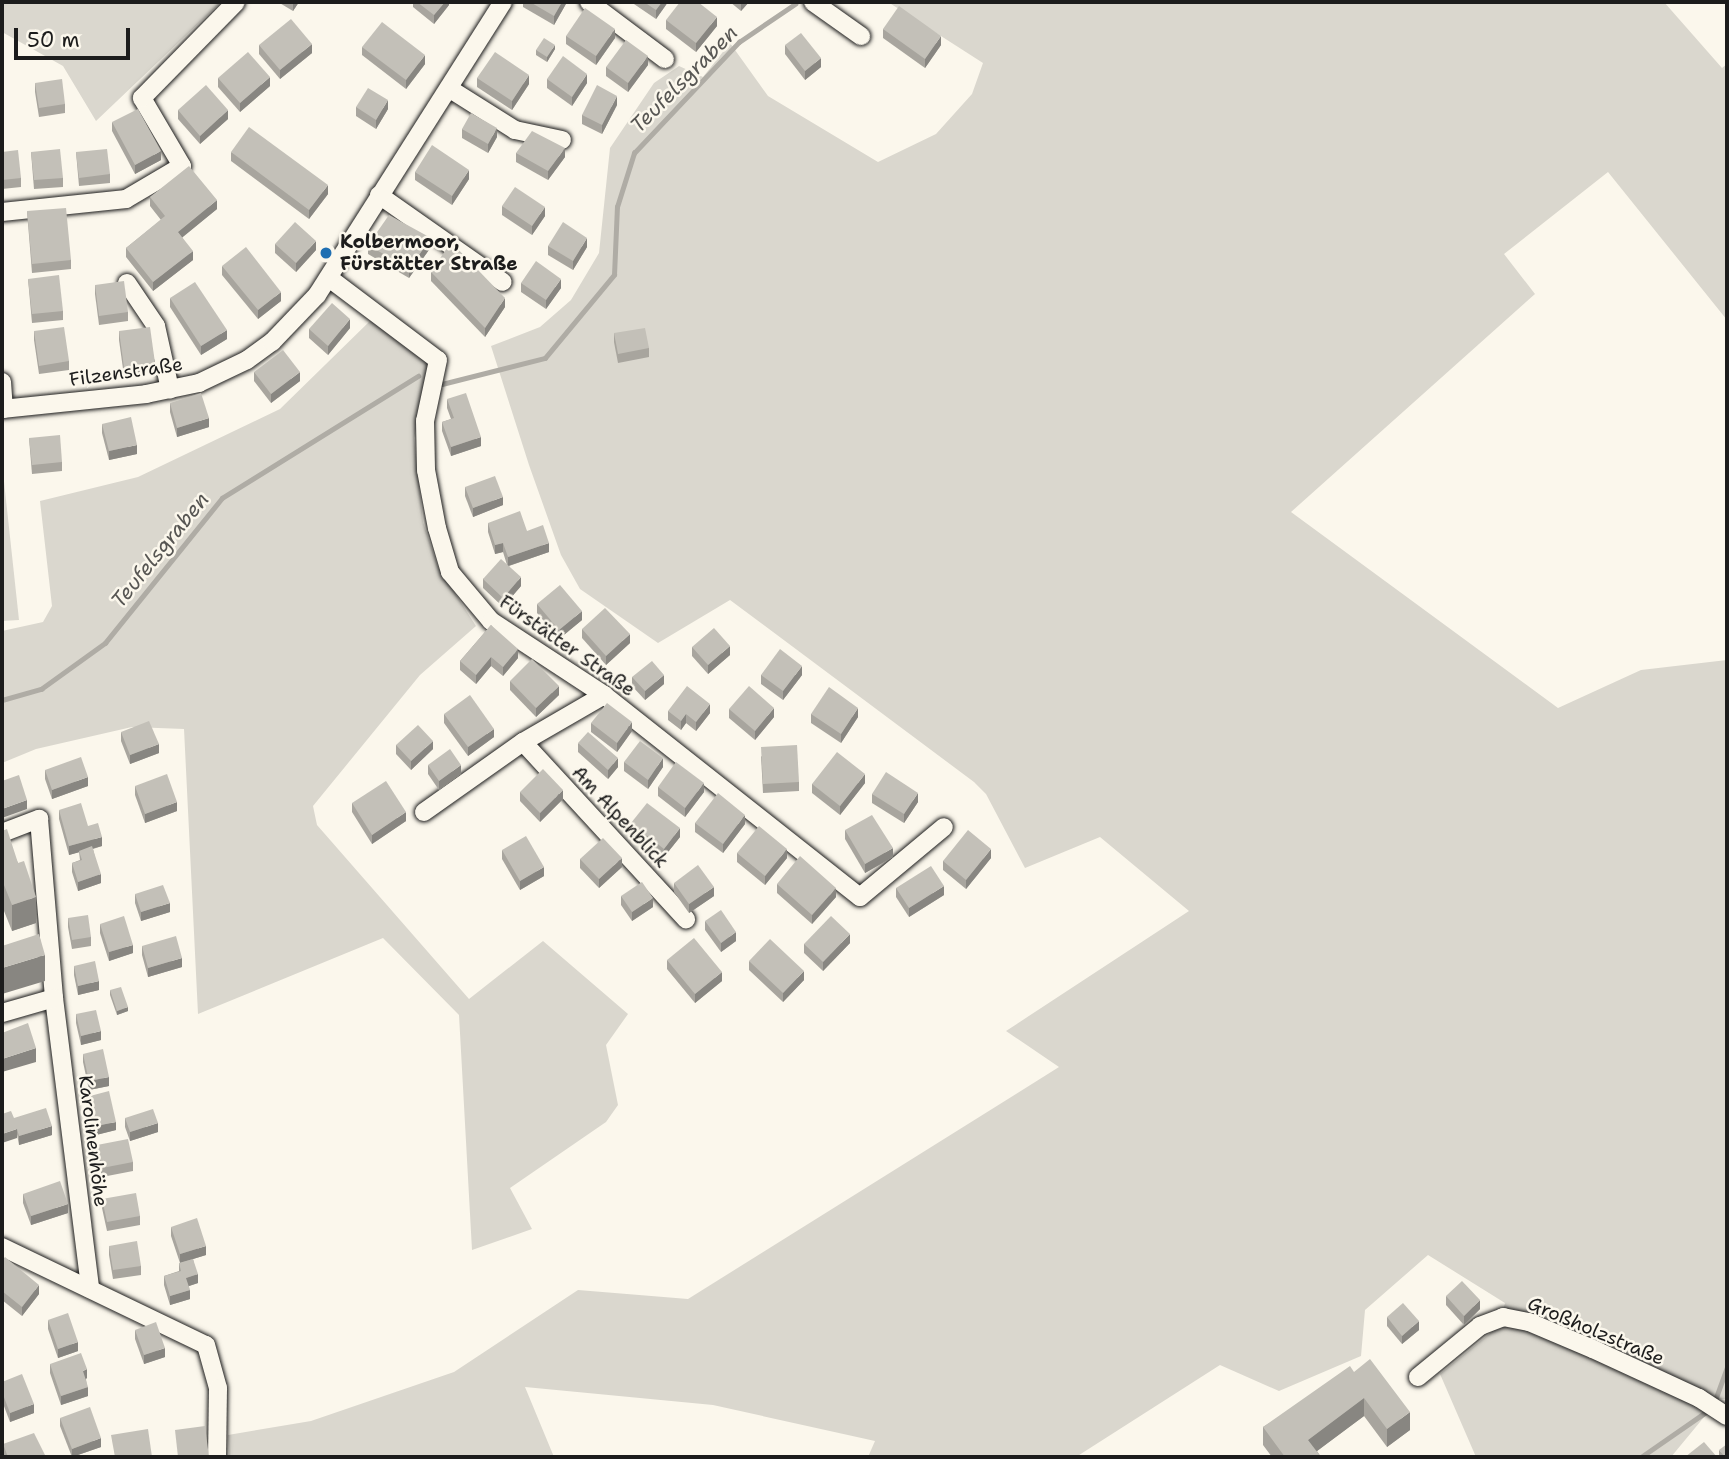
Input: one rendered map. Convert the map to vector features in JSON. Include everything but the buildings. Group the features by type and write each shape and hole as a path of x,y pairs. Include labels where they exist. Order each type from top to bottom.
{"street":[{"path":"2,212 126,199 182,166 142,99 236,2"},
{"name":"Filzenstraße","path":"3,409 170,389 199,383 247,360 299,317 328,278 503,2"},
{"path":"589,2 665,59"},
{"path":"813,2 861,36"},
{"path":"450,89 515,130 562,140"},
{"path":"379,195 503,282"},
{"name":"Fürstätter Straße","path":"328,278 438,360 425,421 426,470 450,572 491,621 604,695 860,897 944,827"},
{"path":"127,283 156,326 170,389"},
{"path":"2,382 3,409"},
{"path":"424,812 523,742 604,695"},
{"name":"Am Alpenblick","path":"523,742 686,919"},
{"name":"Karolinenhöhe","path":"2,833 39,820 54,998 90,1289"},
{"path":"2,1013 54,998"},
{"path":"2,1247 206,1345 218,1388 217,1457"},
{"name":"Großholzstraße","path":"1418,1377 1480,1326 1503,1317 1529,1322 1699,1398 1727,1416"}],"shaded area":[{"path":"2,2 221,2 96,121 63,66 2,32"},
{"path":"888,2 1664,2 1722,68 1727,64 1727,320 1608,172 1504,254 1535,294 1291,512 1558,708 1641,670 1727,660 1727,1399 1719,1399 1671,1457 1476,1457 1440,1374 1499,1326 1505,1303 1428,1255 1365,1310 1361,1356 1279,1391 1220,1365 1076,1457 868,1457 875,1441 713,1405 525,1387 554,1457 229,1457 228,1435 311,1421 454,1372 578,1290 688,1299 1059,1067 1006,1031 1189,911 1100,837 1025,868 986,794 974,782 730,600 658,643 580,589 561,555 529,465 491,346 540,327 571,300 599,253 610,148 654,83 679,66 703,77 730,43 768,96 878,162 936,134 972,94 983,63"},
{"path":"372,319 431,361 414,438 423,522 438,567 476,626 420,675 313,806 317,825 469,999 543,941 628,1014 606,1045 618,1105 606,1122 510,1188 532,1229 472,1250 459,1015 383,938 198,1014 184,729 132,727 36,749 2,763 2,631 43,622 52,606 40,501 138,477 280,409"},
{"path":"2,463 19,620 2,621"}],"waterway":[{"name":"Teufelsgraben","path":"442,384 545,358 614,275 617,207 634,153 739,42 795,4"},
{"name":"Teufelsgraben","path":"2,700 41,689 105,643 222,498 418,376"},
{"path":"1714,1403 1727,1368"},
{"path":"1641,1457 1709,1410"}],"place":[{"name":"Kolbermoor, Fürstätter Straße","path":"326,253"}]}
